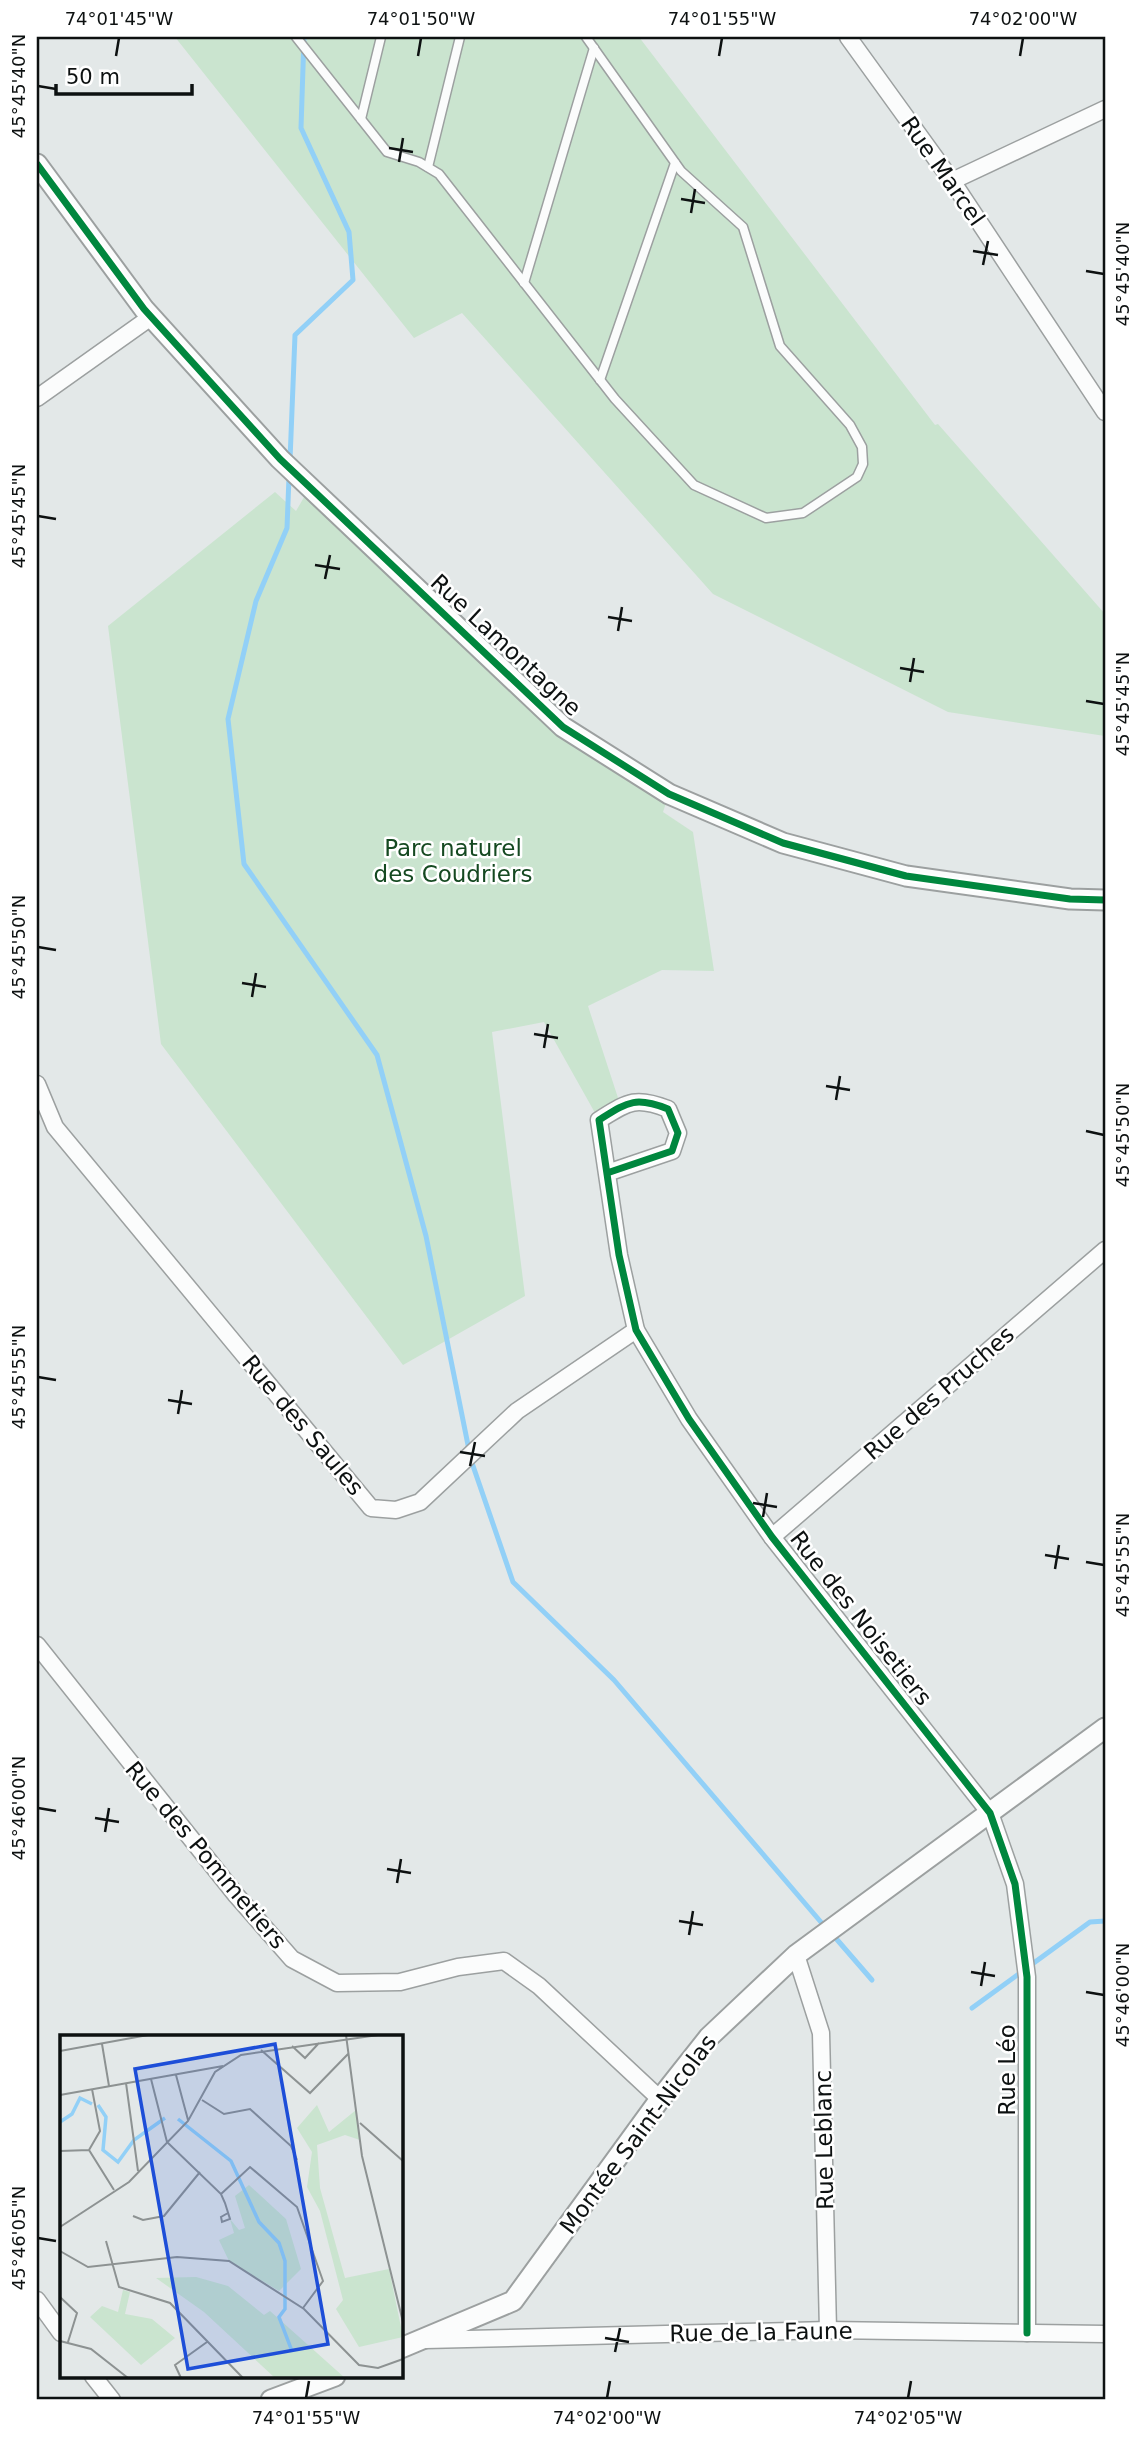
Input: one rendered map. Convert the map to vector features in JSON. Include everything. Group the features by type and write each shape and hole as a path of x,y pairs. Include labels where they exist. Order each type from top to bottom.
{"street":[{"name":"Rue Marcel","path":"848,37 952,181 1105,412"},
{"path":"952,181 1105,109"},
{"name":"Rue Lamontagne","path":"37,163 152,317 280,459 563,727 669,794 783,843 906,876 1070,899 1105,900"},
{"path":"37,398 152,317"},
{"name":"Rue des Saules","path":"37,1084 55,1127 371,1507 396,1510 420,1502 517,1411 636,1330"},
{"name":"Rue des Noisetiers","path":"607,1172 672,1151 678,1133 668,1109 645,1100 621,1107 599,1120 619,1255 636,1330 689,1419 772,1537 990,1813"},
{"name":"Rue des Pruches","path":"772,1537 1105,1250"},
{"name":"Rue des Pommetiers","path":"37,1645 227,1885 292,1959 337,1983 400,1982 458,1967 503,1961 539,1986 660,2099"},
{"name":"Montée Saint-Nicolas","path":"409,2344 513,2301 660,2099 709,2037 796,1955 1105,1728"},
{"name":"Rue Léo","path":"990,1813 1015,1884 1027,1977 1027,2333"},
{"name":"Rue Leblanc","path":"796,1955 821,2033 828,2330"},
{"path":"37,2300 60,2332"},
{"name":"Rue de la Faune","path":"409,2344 828,2330 1105,2334"},
{"path":"95,2378 112,2400"},
{"path":"271,2400 330,2378"}],"lane":[{"path":"296,37 387,152 428,167 439,174 600,380 694,485 766,518 803,513 858,477 863,464 862,447 850,425 780,346 765,306 750,244 743,227 675,163 586,37"},
{"path":"361,119 381,37"},
{"path":"428,167 460,37"},
{"path":"524,283 594,48"},
{"path":"600,380 675,163"}],"green space":[{"path":"175,37 639,37 935,425 938,424 1105,614 1105,736 948,712 713,594 462,313 414,338"},
{"name":"Parc naturel des Coudriers","path":"310,487 563,727 669,794 663,812 693,832 714,971 662,970 588,1006 621,1107 599,1120 544,1022 492,1032 525,1296 403,1365 161,1044 108,626 275,492 296,511"}],"waterway":[{"path":"290,460 295,335 353,280 349,232 301,128 304,37"},
{"path":"289,477 287,528 256,601 228,719 244,864 377,1055 426,1236 469,1450"},
{"path":"471,1460 513,1582 614,1680 826,1928"},
{"path":"972,2008 1090,1922 1105,1921"},
{"path":"833,1935 872,1980"}],"cycle path":[{"path":"37,164 144,309 280,459 563,727 669,794 783,843 906,876 1070,899 1105,900"},
{"path":"607,1173 672,1151 678,1133 668,1109 647,1103 632,1103 599,1120 619,1255 636,1330 689,1419 772,1537 990,1813 1015,1884 1027,1977 1027,2333"}]}
